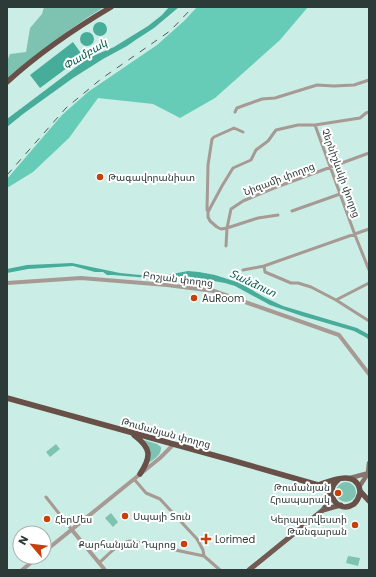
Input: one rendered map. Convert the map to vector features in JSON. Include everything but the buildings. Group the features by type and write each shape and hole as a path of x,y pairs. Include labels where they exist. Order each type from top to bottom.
{"highway":[{"path":"7,82 77,27 111,7"},
{"name":"Թումանյան փողոց","path":"8,399 318,485"},
{"path":"130,432 143,443 148,453 147,461 140,474"},
{"path":"318,485 343,478 350,478 355,481 369,502"},
{"path":"332,496 333,485 339,479"},
{"path":"318,485 332,496 334,501 340,506 349,506 356,502 369,502"},
{"path":"356,502 359,497 360,489"}],"main road":[{"path":"360,489 369,473 369,463"},
{"path":"350,478 369,473"},
{"path":"251,569 323,510 332,496"},
{"path":"323,510 340,506"}],"street":[{"path":"235,112 238,108 262,99 274,98 317,85 354,85 369,80"},
{"path":"208,212 233,168 251,160 256,150 268,141 276,130 298,125 315,125 360,118 369,112"},
{"name":"Չերնիշևսկի փողոց","path":"315,125 369,270"},
{"path":"243,132 234,128 212,139 208,165 208,217 214,225 220,229 258,218 278,215"},
{"name":"Նիզամի փողոց","path":"226,246 227,228 231,210 243,201 369,153"},
{"path":"292,211 340,194"},
{"path":"243,270 264,266 369,229"},
{"path":"264,266 265,272 290,283 298,283 311,287 336,300 369,321"},
{"name":"Բոշյան փողոց","path":"7,283 81,278 167,285 214,291 339,335 369,374"},
{"path":"336,300 369,282"},
{"path":"52,546 160,458 174,444"},
{"path":"134,479 146,492 160,499 187,528 197,539 203,550 204,556"},
{"path":"46,497 105,570"},
{"path":"99,563 120,545 127,541 132,541 204,556 220,570"}],"shaded area":[{"path":"44,7 104,7 54,41 7,80 7,61 10,54 26,52 30,28 42,14"},
{"path":"169,7 179,7 154,28 73,78 7,127 7,119 88,58 114,47 148,26 162,15"},
{"path":"197,7 308,7 280,40 215,98 180,118 153,104 98,98 69,138 33,172 7,188 7,179 62,115 88,92 157,45"},
{"path":"97,22 103,22 107,26 107,32 103,36 97,36 93,32 93,26"},
{"path":"84,32 90,32 94,36 94,42 90,46 84,46 80,42 80,36"},
{"path":"73,42 83,56 40,88 30,75"},
{"path":"72,263 120,273 140,275 161,276 188,271 215,275 240,283 283,306 357,328 369,335 369,341 367,338 354,331 270,305 235,286 225,283 185,276 161,279 107,275 103,272 95,272 73,266 28,269 7,273 7,269 27,265"},
{"path":"141,439 157,444 161,447 159,455 147,464 148,461"},
{"path":"56,444 60,449 50,457 46,452"},
{"path":"346,482 353,485 356,492 353,499 346,502 339,499 336,492 339,485"},
{"path":"111,513 118,522 113,527 105,518"},
{"path":"348,556 360,558 358,566 346,563"}],"railway":[{"path":"7,175 66,108 101,79 170,31 193,7"}],"place":[{"name":"Թագավորանիստ","path":"100,177"},
{"name":"AuRoom","path":"194,298"},
{"name":"Թումանյան Հրապարակ","path":"338,493"},
{"name":"Սպայի Տուն","path":"125,516"},
{"name":"ՀերՄես","path":"47,519"},
{"name":"Կերպարվեստի Թանգարան","path":"355,525"},
{"name":"Lorimed","path":"206,539"},
{"name":"Քարհանյան Դպրոց","path":"184,544"}],"water label":[{"name":"Փամբակ","path":"85,54"},
{"name":"Տանձուտ","path":"253,283"}]}
